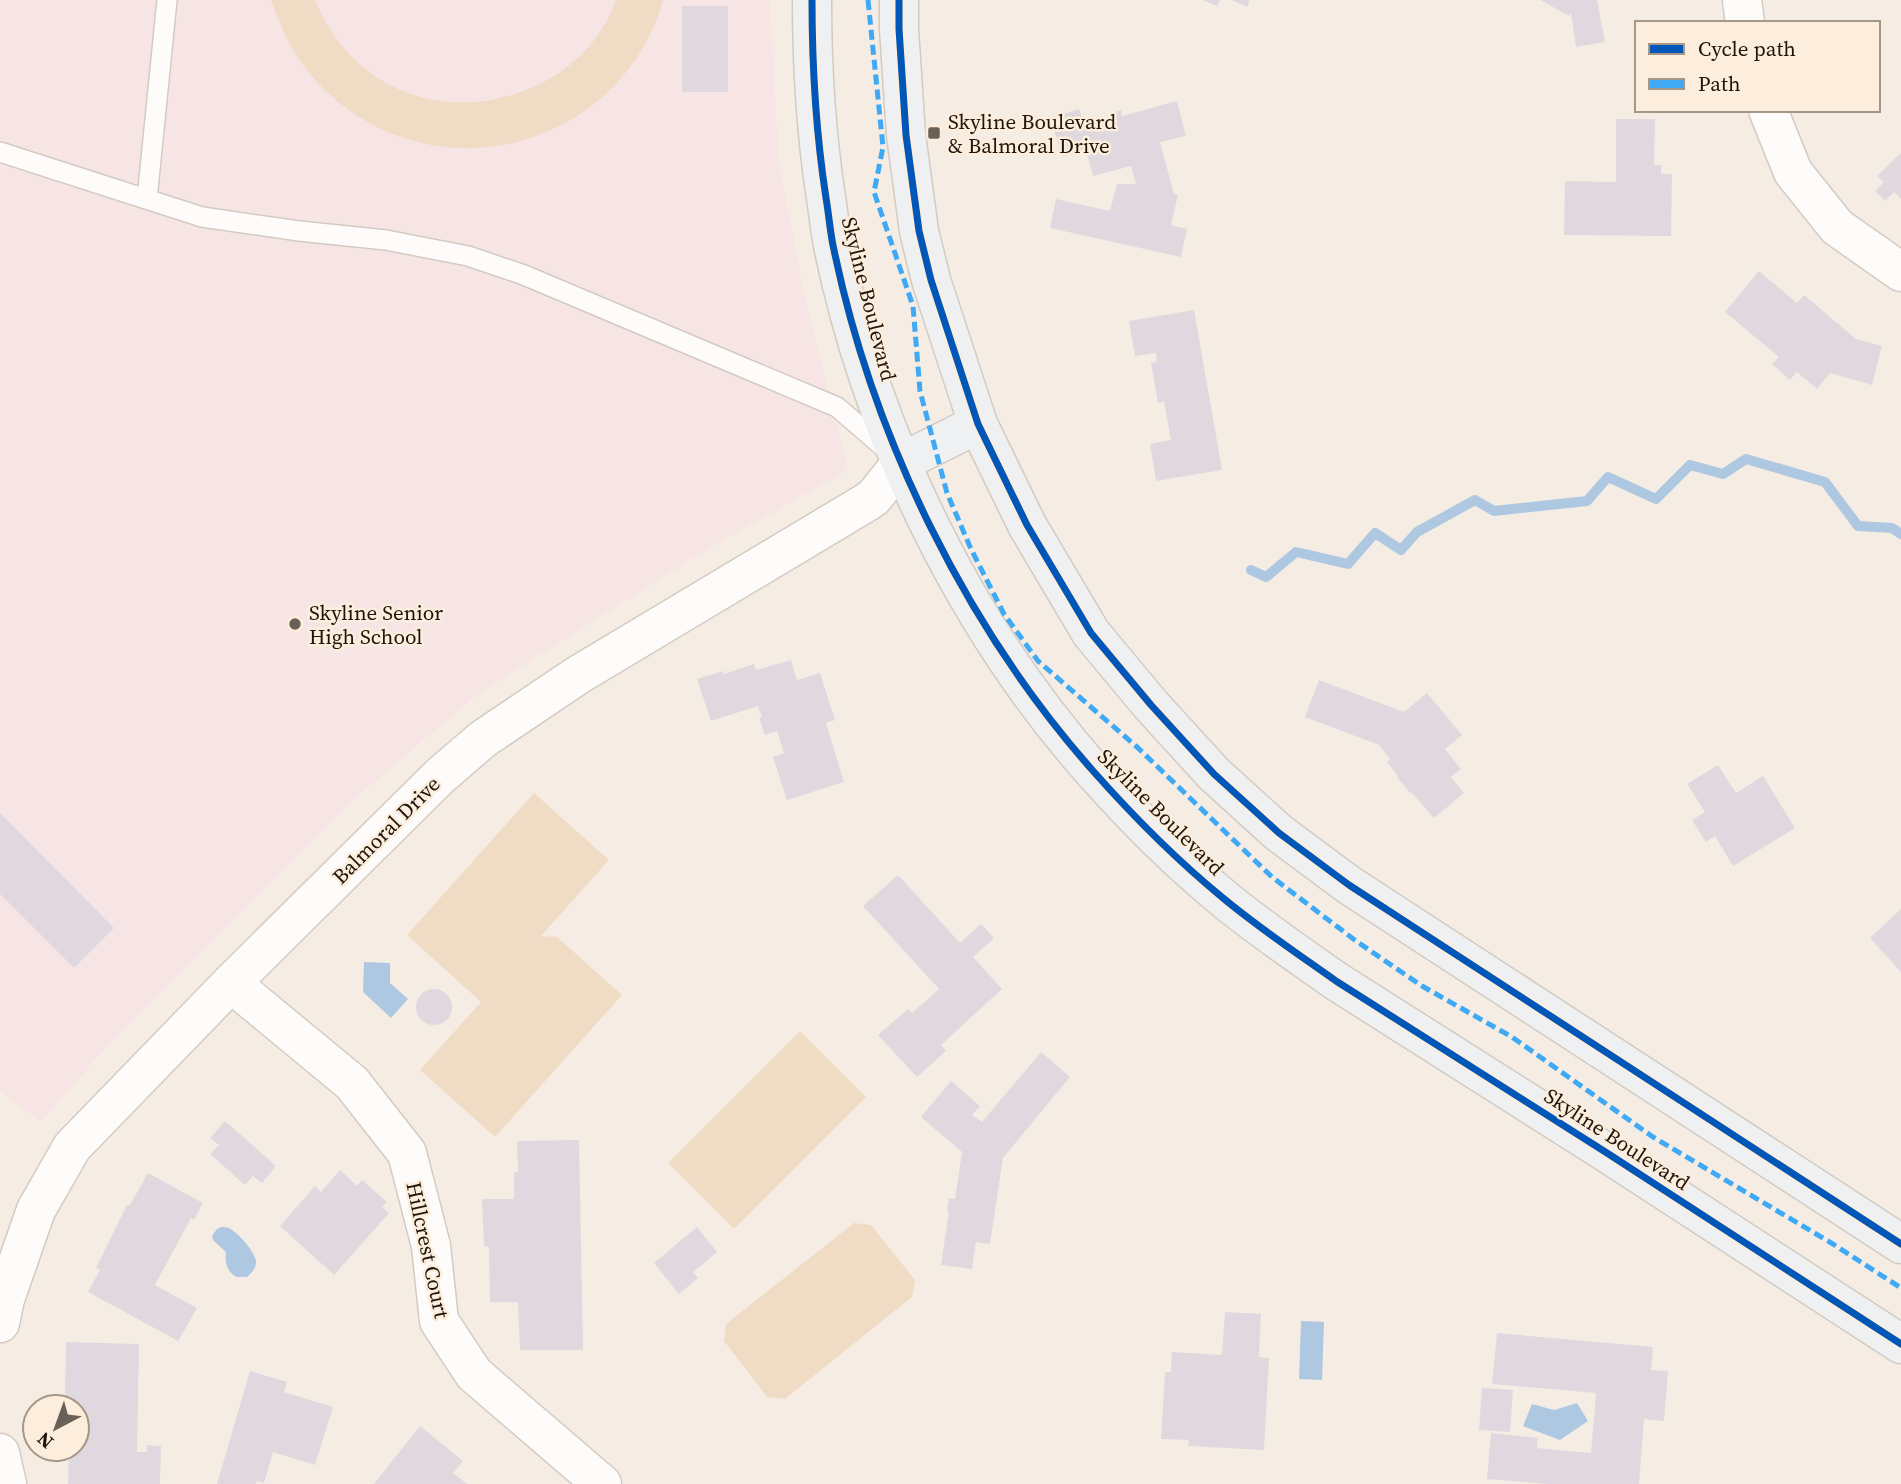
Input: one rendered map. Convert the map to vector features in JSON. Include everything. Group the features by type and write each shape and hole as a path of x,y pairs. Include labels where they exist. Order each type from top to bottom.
{"main road":[{"name":"Skyline Boulevard","path":"812,0 818,145 834,249 863,365 902,462 949,565 994,641 1093,772 1154,835 1223,898 1336,981 1901,1344"},
{"path":"899,0 906,135 919,231 931,280 978,424 1027,525 1091,633 1151,705 1214,774 1279,833 1349,885 1901,1244"},
{"path":"902,462 978,424"}],"street":[{"path":"1742,0 1745,21"},
{"path":"1769,112 1793,172 1837,226 1901,272"},
{"name":"Balmoral Drive","path":"0,1323 5,1299 36,1210 72,1147 440,776 482,738 578,675 867,502 902,462"},
{"name":"Hillcrest Court","path":"232,983 352,1083 407,1153 431,1246 439,1321 474,1374 602,1484"},
{"path":"0,1453 7,1484"}],"lane":[{"path":"147,199 167,0"},
{"path":"0,152 202,217 386,240 468,256 524,275 836,407 902,462"}],"shaded area":[{"name":"Skyline Senior High School","path":"0,0 770,0 779,162 805,298 848,470 698,555 480,693 355,798 111,1042 41,1122 0,1092"},
{"path":"271,0 315,0 333,33 355,60 382,80 412,94 445,102 479,102 513,95 547,80 570,65 597,36 616,0 663,0 640,53 617,83 588,108 539,135 505,145 470,148 436,146 402,138 370,124 341,104 314,79 300,61"},
{"path":"534,793 609,860 541,936 557,937 622,995 495,1137 420,1070 481,1002 407,935"},
{"path":"800,1031 866,1097 734,1229 668,1163"},
{"path":"854,1223 871,1225 915,1280 912,1297 785,1399 767,1397 724,1341 726,1324"}],"water":[{"path":"364,962 390,963 390,983 408,999 391,1018 363,992"},
{"path":"221,1227 235,1232 253,1254 256,1264 247,1277 236,1277 228,1269 226,1252 212,1236"},
{"path":"1301,1321 1324,1322 1322,1380 1299,1379"},
{"path":"1577,1403 1588,1421 1560,1440 1523,1426 1532,1404 1554,1410"}],"building":[{"path":"1203,0 1220,0 1217,6"},
{"path":"1232,0 1250,0 1247,7"},
{"path":"1540,0 1597,0 1605,42 1576,47 1571,13 1569,16"},
{"path":"682,6 728,6 728,92 682,92"},
{"path":"1177,101 1186,136 1160,142 1174,194 1178,195 1171,225 1187,229 1181,257 1050,228 1056,199 1110,211 1117,184 1136,184 1131,166 1093,176 1086,150 1063,157 1050,118 1079,109 1085,126 1112,118 1111,113 1121,110 1122,116"},
{"path":"1616,119 1655,119 1654,165 1661,165 1661,174 1672,174 1671,236 1564,235 1565,181 1616,182"},
{"path":"1901,153 1901,199 1894,192 1885,201 1875,191 1884,182 1877,176"},
{"path":"1759,271 1797,303 1804,295 1856,339 1882,346 1872,385 1830,373 1817,389 1797,372 1790,380 1772,364 1779,357 1725,312"},
{"path":"1194,310 1222,470 1156,481 1150,444 1171,440 1164,401 1158,403 1151,363 1157,362 1156,353 1135,356 1129,321"},
{"path":"791,660 797,680 820,673 835,720 826,723 844,782 787,800 773,757 784,753 777,731 765,735 758,706 711,721 697,679 754,664 756,670"},
{"path":"1319,680 1404,712 1427,693 1462,735 1445,749 1461,769 1451,777 1464,793 1434,818 1397,777 1387,762 1390,759 1379,745 1305,717"},
{"path":"1718,765 1736,793 1763,776 1795,828 1733,866 1715,836 1706,842 1692,820 1705,812 1687,784"},
{"path":"0,813 114,928 74,968 0,894"},
{"path":"898,875 960,943 981,924 994,938 973,957 1002,989 941,1045 946,1051 917,1077 878,1035 908,1009 912,1013 939,989 863,906"},
{"path":"1901,909 1901,972 1870,938"},
{"path":"434,989 447,994 452,1007 447,1020 434,1025 421,1020 416,1007 421,994"},
{"path":"1041,1052 1070,1077 1003,1158 990,1244 976,1242 972,1269 941,1265 949,1198 955,1199 962,1152 921,1117 951,1081 980,1106 972,1115 982,1122"},
{"path":"225,1121 276,1166 262,1183 253,1176 245,1185 210,1154 219,1145 210,1138"},
{"path":"579,1140 583,1350 520,1350 518,1302 490,1302 489,1247 484,1246 482,1199 514,1199 514,1172 518,1172 517,1141"},
{"path":"340,1170 357,1186 362,1180 387,1202 382,1207 389,1213 334,1275 280,1226 315,1186 321,1192"},
{"path":"148,1173 203,1203 194,1220 191,1218 155,1285 197,1308 178,1341 88,1292 100,1270 96,1268 127,1205 130,1205"},
{"path":"697,1227 717,1252 693,1272 698,1278 679,1294 654,1263"},
{"path":"1225,1312 1261,1314 1259,1357 1269,1358 1264,1450 1188,1446 1189,1440 1161,1439 1165,1372 1171,1372 1172,1352 1222,1355"},
{"path":"1497,1333 1653,1347 1651,1370 1668,1371 1664,1421 1644,1419 1639,1484 1549,1484 1487,1479 1491,1433 1538,1438 1537,1448 1591,1453 1596,1393 1492,1384"},
{"path":"66,1342 139,1344 137,1452 147,1452 147,1445 161,1446 160,1484 68,1484 69,1463 91,1463 91,1393 65,1393"},
{"path":"250,1371 287,1382 284,1392 333,1407 315,1465 273,1452 264,1483 257,1481 256,1484 217,1484"},
{"path":"1482,1388 1513,1390 1510,1432 1479,1430"},
{"path":"420,1426 463,1461 453,1473 467,1484 374,1484"}],"waterway":[{"path":"1251,570 1266,577 1296,552 1348,564 1375,533 1401,550 1417,532 1475,500 1494,511 1587,501 1608,477 1656,499 1690,465 1723,474 1746,459 1825,482 1858,526 1892,528 1901,534"}],"marked path":[{"path":"868,0 883,147 874,192 913,306 920,391 947,493 971,549 1004,614 1038,661 1137,747 1272,877 1356,941 1422,986 1512,1037 1653,1137 1833,1244 1901,1288"}],"cycle path":[{"path":"812,0 817,124 831,237 851,320 873,390 931,527 966,593 1005,656 1048,716 1094,772 1156,838 1206,884 1265,930 1336,981 1901,1344"},
{"path":"899,0 906,135 919,231 931,280 978,424 1027,525 1091,633 1151,705 1214,774 1279,833 1349,885 1901,1244"}],"place":[{"name":"Skyline Boulevard & Balmoral Drive","path":"934,133"},
{"name":"Skyline Senior High School","path":"295,624"}]}
